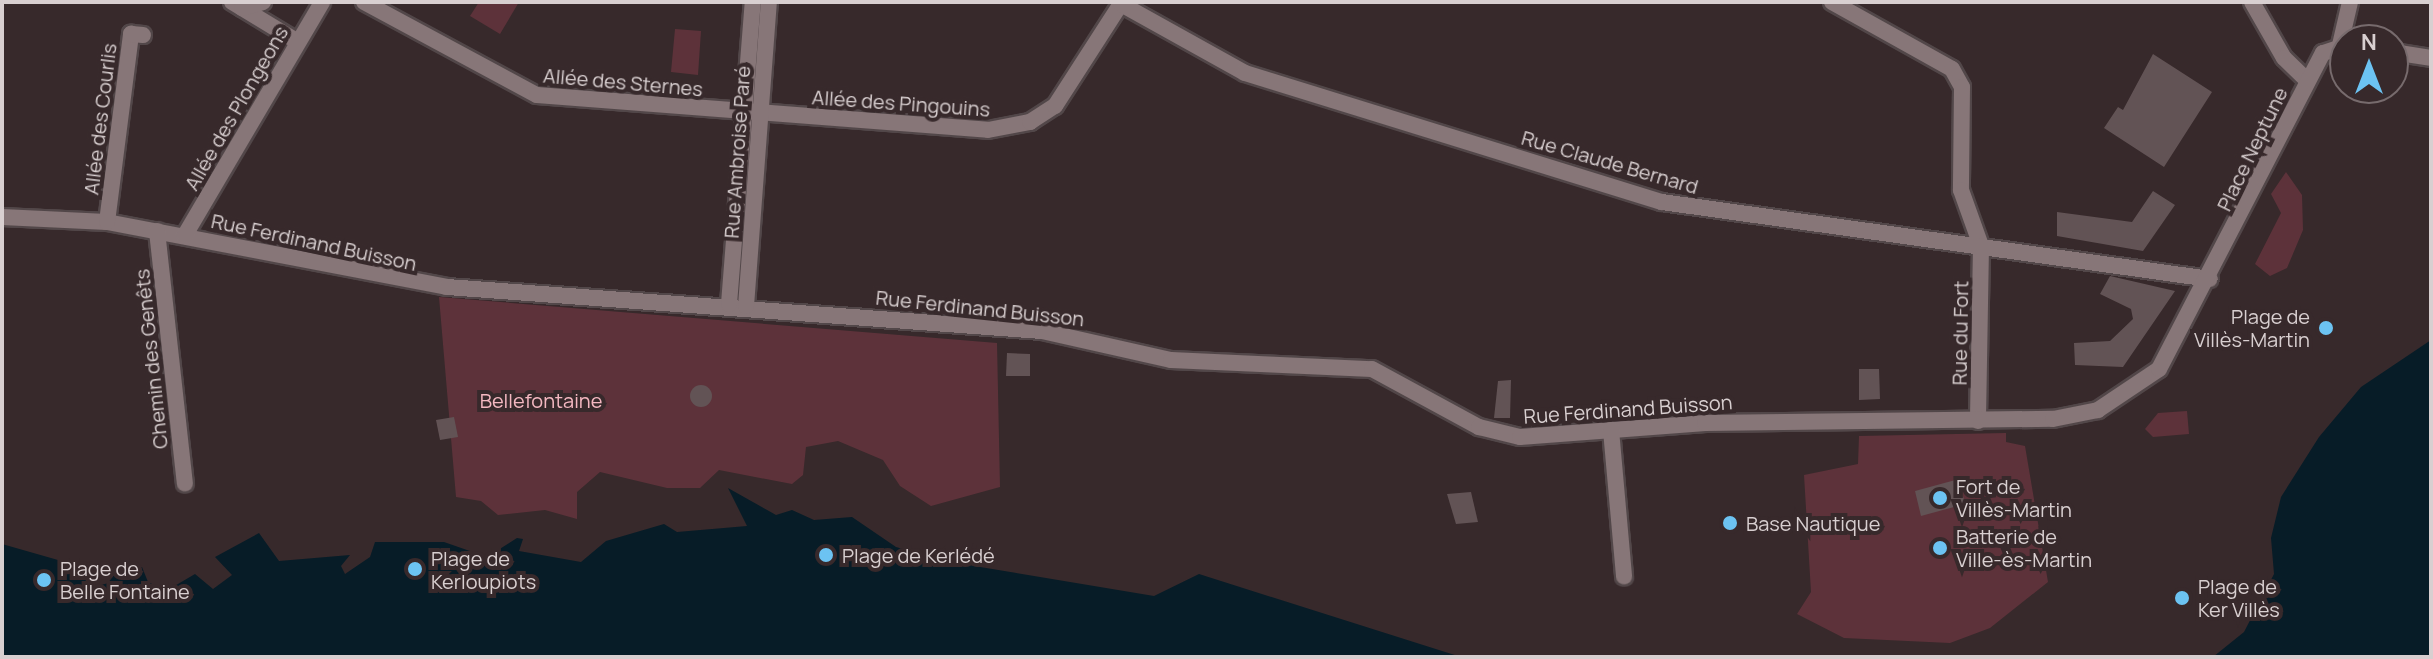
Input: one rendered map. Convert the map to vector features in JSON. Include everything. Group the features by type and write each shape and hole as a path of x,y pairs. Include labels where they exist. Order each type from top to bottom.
{"street":[{"path":"239,4 263,2"},
{"name":"Allée des Plongeons","path":"185,235 322,2"},
{"name":"Allée des Sternes","path":"364,2 537,95 752,112"},
{"name":"Rue Ambroise Paré","path":"738,305 752,112 753,2"},
{"name":"Rue Ambroise Paré","path":"752,112 769,2"},
{"path":"1832,2 1952,69 1962,87 1961,190 1981,246"},
{"path":"2252,2 2284,58 2308,81"},
{"path":"2346,24 2350,2"},
{"name":"Allée des Pingouins","path":"752,112 1008,129 1055,106 1122,3"},
{"name":"Rue Claude Bernard","path":"1122,3 1245,73 1662,202 2210,279"},
{"path":"239,4 298,42"},
{"name":"Allée des Courlis","path":"107,222 131,34 143,35"},
{"name":"Place Neptune","path":"2210,279 2308,81 2323,53 2329,51"},
{"path":"2409,55 2431,58"},
{"name":"Rue Ferdinand Buisson","path":"2,217 107,222 185,235 374,279 1042,331 1171,360 1372,369 1498,434 1978,421 2098,410 2140,388 2181,338 2210,279"},
{"name":"Chemin des Genêts","path":"157,231 185,483"},
{"name":"Rue du Fort","path":"1978,421 1981,246"},
{"path":"1611,430 1624,576"}],"green space":[{"path":"479,2 519,2 500,34 470,16"},
{"path":"675,29 701,31 698,75 671,72"},
{"path":"2286,172 2302,195 2303,230 2287,268 2270,276 2255,264 2281,213 2271,194"},
{"name":"Bellefontaine","path":"439,297 997,343 1000,487 931,506 900,486 883,460 838,441 806,447 803,475 792,484 719,470 700,488 667,488 600,472 577,492 577,519 545,510 498,515 481,501 456,497"},
{"path":"2187,411 2189,434 2153,437 2145,429 2158,413"},
{"name":"Batterie de Ville-ès-Martin","path":"2006,433 2006,442 2025,446 2048,582 1990,628 1950,643 1844,638 1797,614 1811,592 1804,475 1858,464 1859,436"}],"water":[{"path":"2431,340 2431,657 2213,657 2244,632 2274,574 2271,538 2281,497 2319,437 2361,387"},
{"path":"728,488 776,515 792,510 814,520 852,517 896,547 944,561 1154,596 1199,574 1461,657 2,657 2,544 79,566 95,587 108,583 121,566 142,567 148,582 166,591 195,574 213,589 232,575 215,557 259,533 279,561 350,555 341,566 345,574 370,557 375,542 444,542 487,557 517,538 523,539 519,551 581,562 606,541 664,524 677,532 747,526"}],"building":[{"path":"2153,54 2212,92 2164,167 2104,128 2118,107 2123,110"},
{"path":"2153,191 2175,205 2143,251 2057,236 2057,212 2132,222"},
{"path":"2110,276 2175,291 2123,367 2075,365 2074,343 2110,341 2133,319 2131,309 2100,294"},
{"path":"1007,353 1030,354 1030,376 1006,376"},
{"path":"1859,369 1879,369 1880,399 1859,400"},
{"path":"1511,380 1510,418 1494,418 1498,381"},
{"path":"701,385 709,388 712,396 709,404 701,407 693,404 690,396 693,388"},
{"path":"454,417 458,437 440,440 436,420"},
{"name":"Fort de Villès-Martin","path":"1959,479 1965,504 1921,516 1915,491"},
{"path":"1471,492 1478,522 1456,524 1447,494"}],"place":[{"name":"Plage de Villès-Martin","path":"2326,328"},
{"name":"Fort de Villès-Martin","path":"1940,498"},
{"name":"Base Nautique","path":"1730,523"},
{"name":"Batterie de Ville-ès-Martin","path":"1940,548"},
{"name":"Plage de Kerlédé","path":"826,555"},
{"name":"Plage de Kerloupiots","path":"415,569"},
{"name":"Plage de Belle Fontaine","path":"44,580"},
{"name":"Plage de Ker Villès","path":"2182,598"}]}
